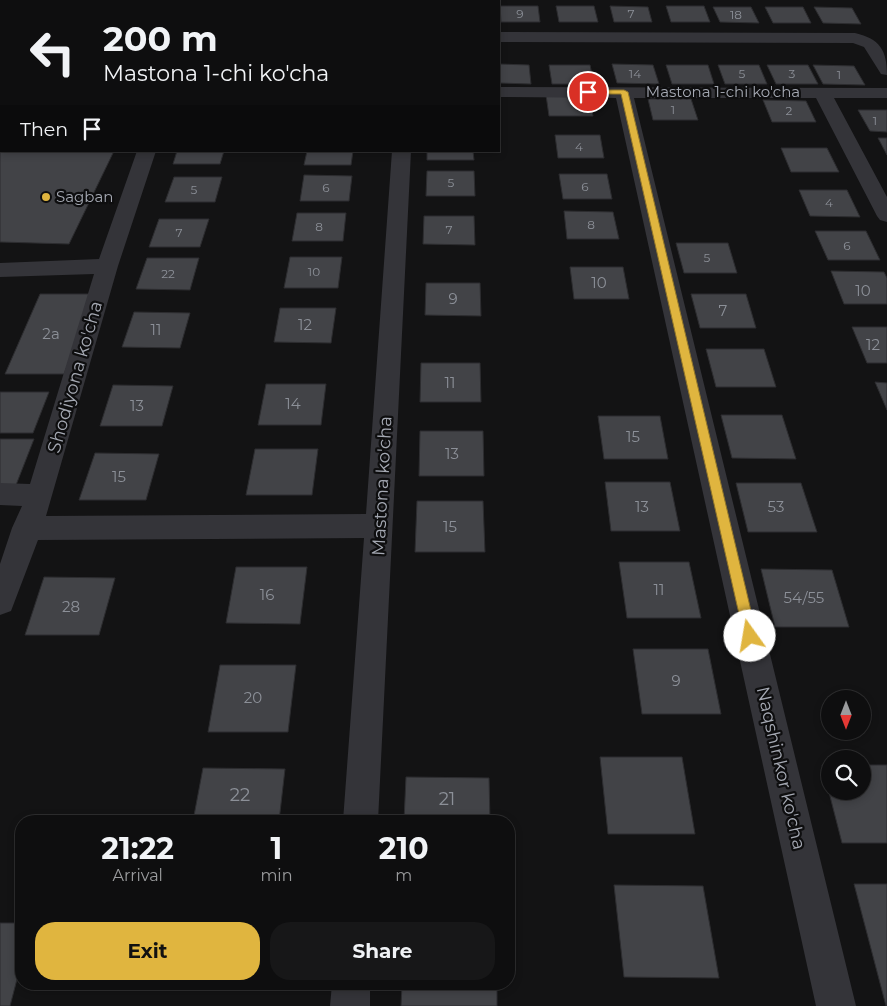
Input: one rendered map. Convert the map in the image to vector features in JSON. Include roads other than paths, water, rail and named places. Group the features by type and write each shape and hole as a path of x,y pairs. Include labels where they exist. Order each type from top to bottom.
{"street":[{"path":"500,37 855,38 870,44 887,70"},
{"name":"Mastona 1-chi ko'cha","path":"500,92 887,93"},
{"name":"Naqshinkor ko'cha","path":"624,92 836,1006"},
{"path":"822,92 887,216"},
{"name":"Shodiyona ko'cha","path":"0,602 26,528 40,496 107,266 147,152"},
{"name":"Mastona ko'cha","path":"361,815 402,152"},
{"path":"0,270 107,266"},
{"path":"0,494 40,496"},
{"path":"26,528 380,526"},
{"path":"350,1006 351,990"}],"place":[{"name":"Sagban","path":"46,197"}]}
